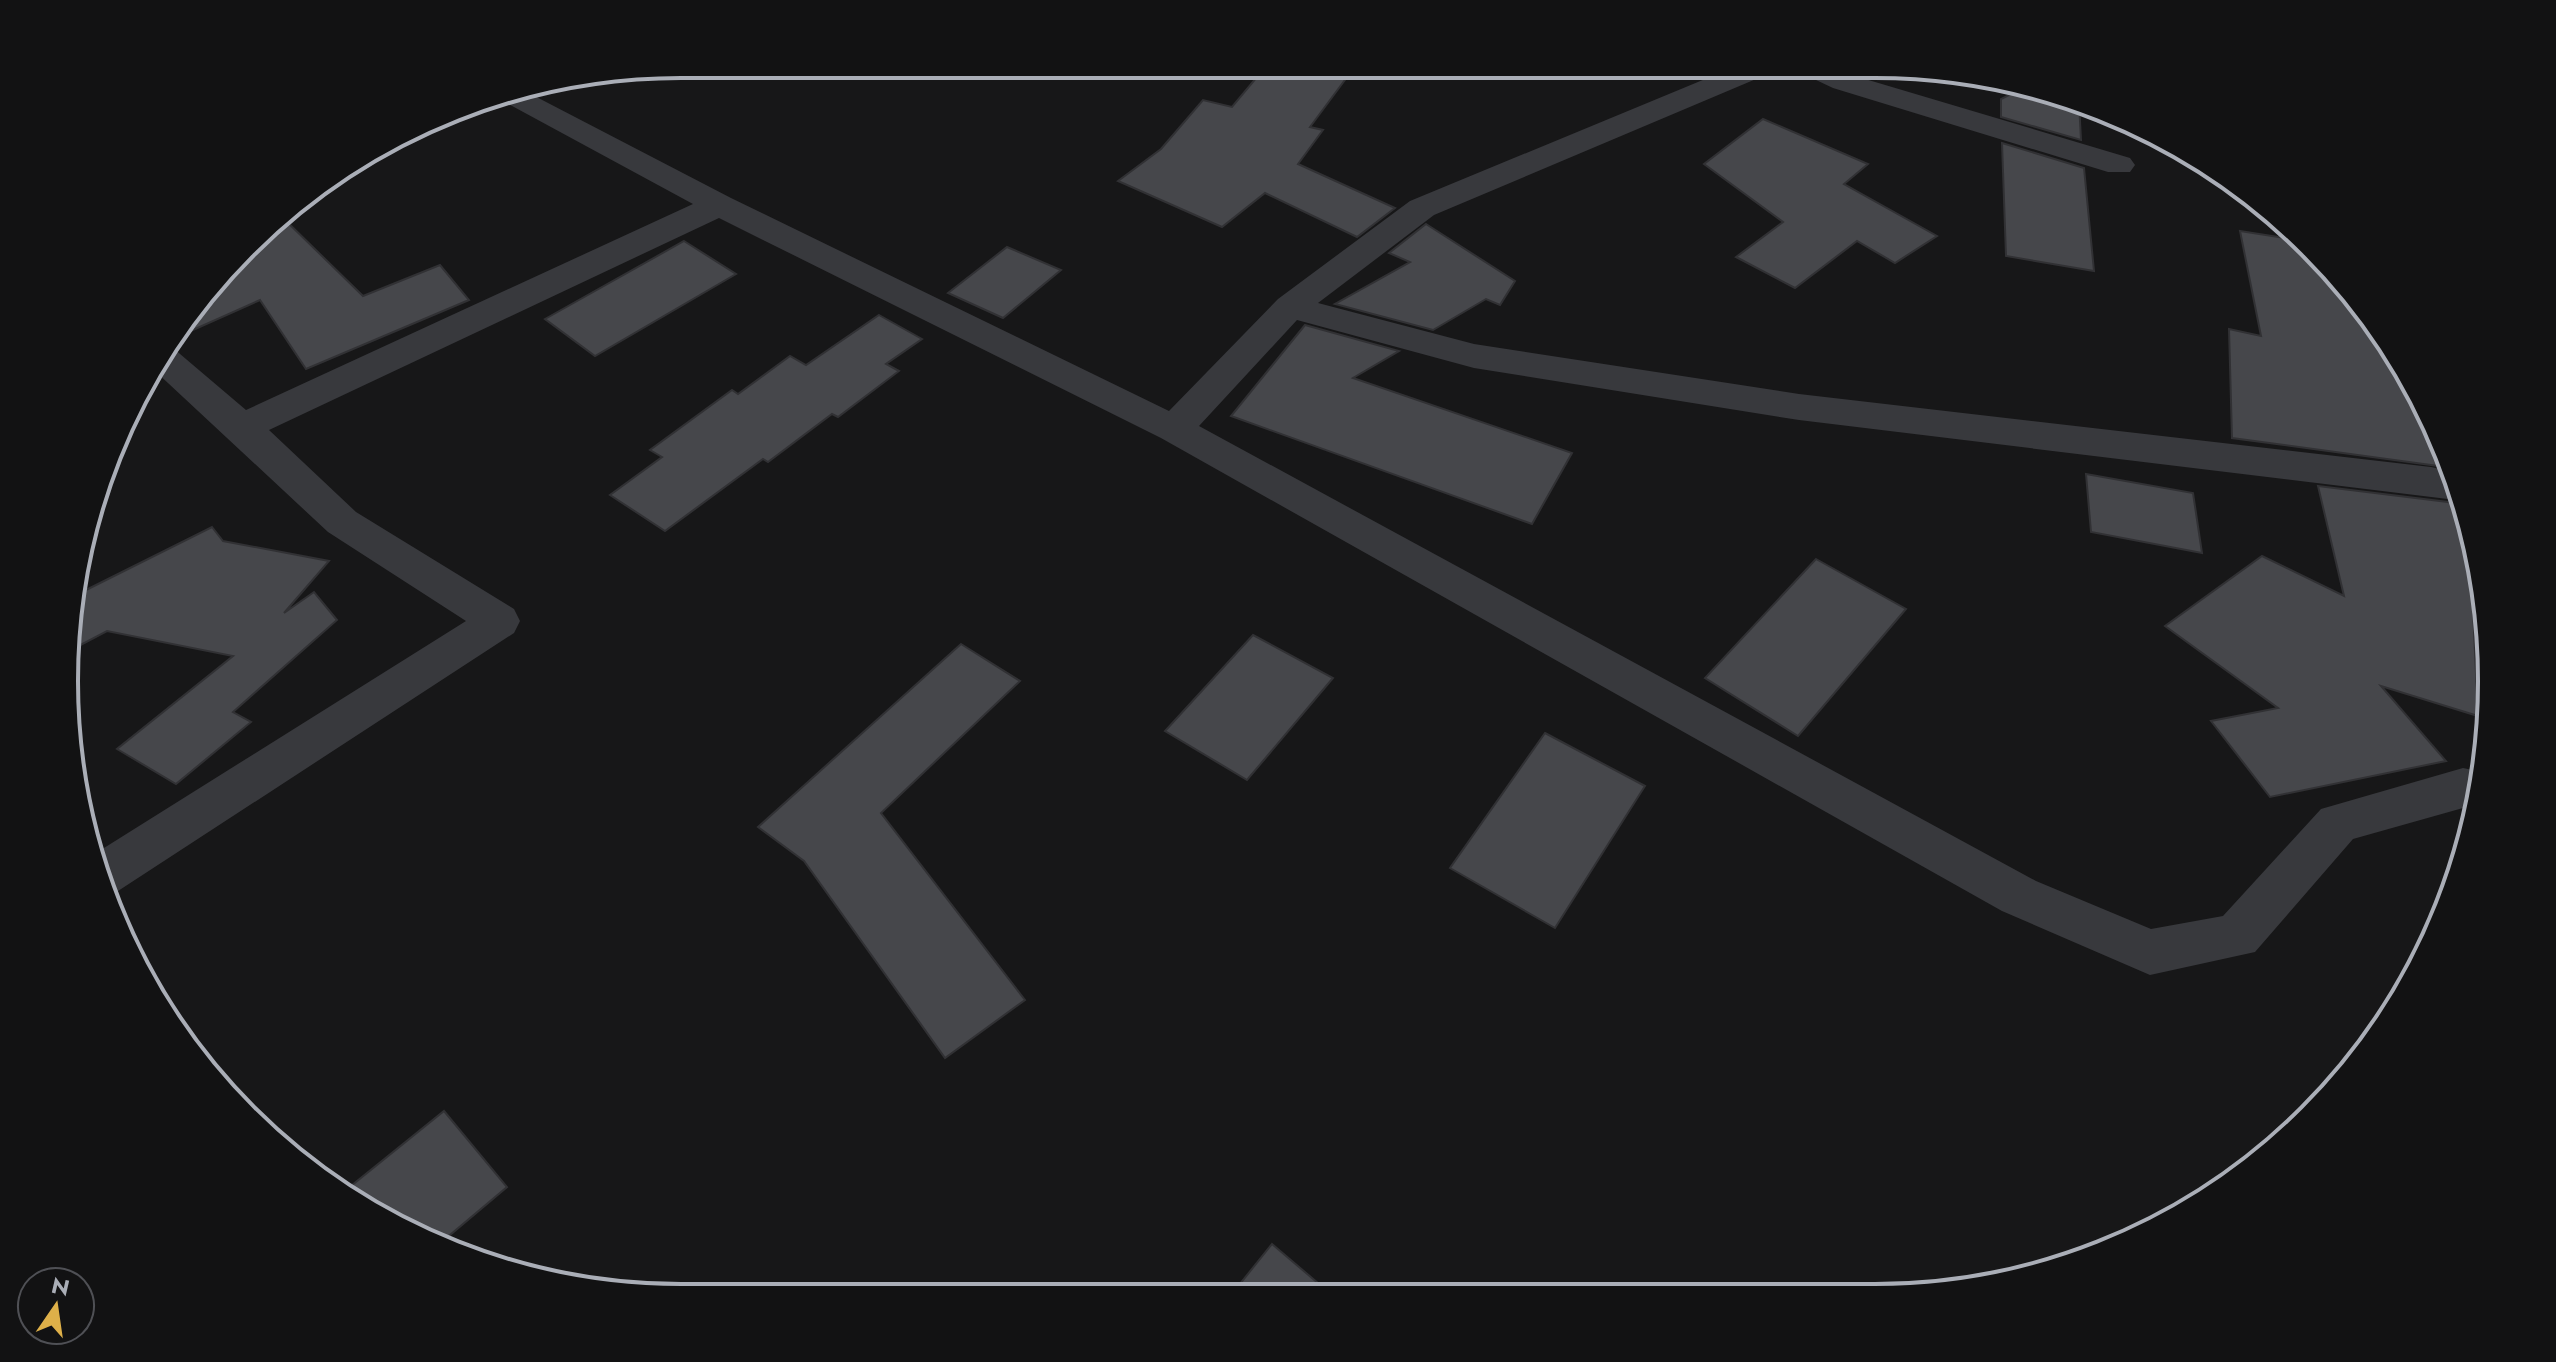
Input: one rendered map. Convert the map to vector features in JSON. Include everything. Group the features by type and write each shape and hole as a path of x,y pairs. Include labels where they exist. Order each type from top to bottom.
{"street":[{"path":"1174,429 1290,307 1422,208 1734,78"},
{"path":"1837,78 1858,87 2119,165"},
{"path":"520,100 719,205 1174,429 2019,896 2150,952 2237,936 2338,823 2468,789"},
{"path":"242,427 719,205"},
{"path":"1290,307 1474,356 1784,404 2086,438 2445,484"},
{"path":"109,871 499,621 342,522 242,427 169,364"}],"building":[{"path":"1256,78 1346,78 1310,127 1323,130 1298,164 1395,208 1357,237 1265,193 1222,227 1118,181 1161,149 1203,100 1232,107"},
{"path":"2011,94 2080,114 2081,140 2001,117 2001,99"},
{"path":"1763,119 1868,164 1844,184 1937,236 1895,263 1857,241 1795,288 1736,257 1783,222 1704,164"},
{"path":"2002,143 2084,168 2094,271 2006,256"},
{"path":"289,223 363,296 440,265 469,300 306,369 260,300 191,331 228,283"},
{"path":"1426,224 1515,281 1500,305 1486,299 1433,330 1335,304 1410,262 1389,253"},
{"path":"2240,231 2283,238 2328,283 2376,346 2397,380 2416,414 2438,466 2232,438 2229,329 2261,336"},
{"path":"684,241 736,274 595,356 545,319"},
{"path":"1007,247 1061,270 1003,318 948,293"},
{"path":"879,315 922,339 886,364 899,371 838,417 832,414 768,462 763,459 665,531 610,495 662,457 650,450 732,390 738,394 790,356 806,365"},
{"path":"1305,325 1399,351 1353,378 1572,453 1532,524 1231,416"},
{"path":"2086,474 2193,493 2202,553 2091,532"},
{"path":"2318,486 2450,502 2473,600 2477,716 2381,686 2446,761 2270,797 2211,721 2278,708 2165,626 2262,556 2344,596"},
{"path":"212,527 223,541 329,561 284,613 314,592 337,620 233,712 251,722 176,784 117,749 233,656 107,631 79,646 85,590"},
{"path":"1816,559 1906,609 1798,736 1705,678"},
{"path":"1253,635 1333,678 1247,780 1165,731"},
{"path":"961,644 1020,681 881,813 1025,1000 945,1058 804,861 758,827"},
{"path":"1545,733 1645,786 1555,928 1450,868"},
{"path":"444,1111 507,1187 448,1237 414,1222 352,1186"},
{"path":"1272,1244 1319,1284 1240,1284"}]}
